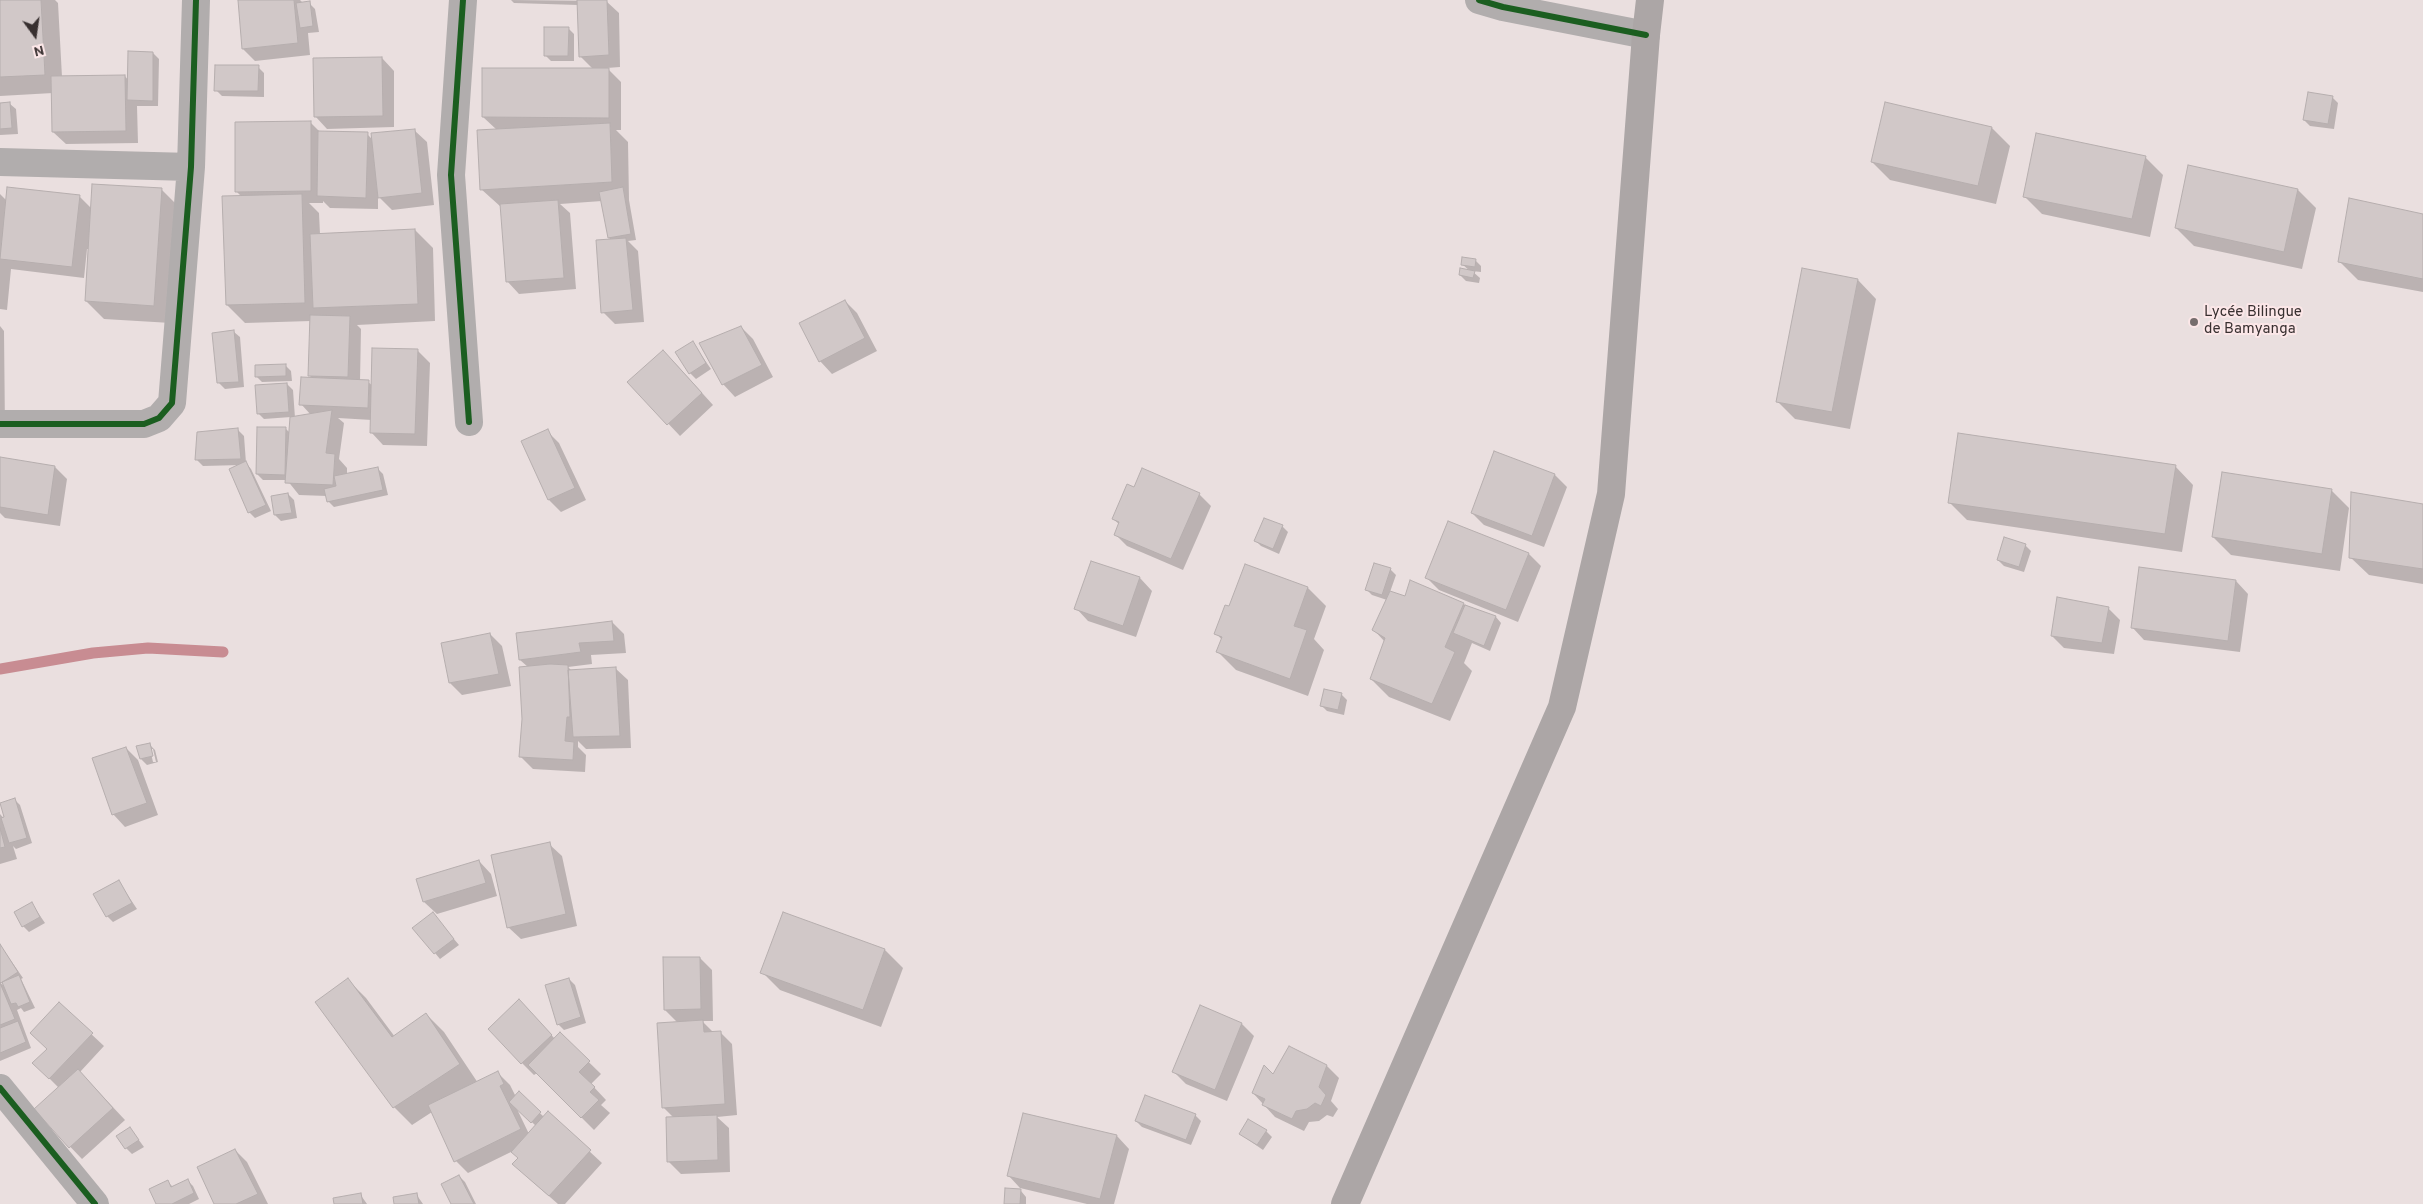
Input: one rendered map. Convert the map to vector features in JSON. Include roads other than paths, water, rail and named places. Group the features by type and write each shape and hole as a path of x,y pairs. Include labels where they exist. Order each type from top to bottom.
{"main road":[{"path":"1345,1204 1562,706 1611,494 1650,0"}],"street":[{"path":"0,424 144,424 159,418 172,403 191,168 196,0"},
{"path":"463,0 451,175 469,422"},
{"path":"1479,0 1503,8 1646,35"},
{"path":"0,162 191,168"},
{"path":"0,1088 95,1204"}],"waterway":[{"path":"0,669 93,653 148,648 223,652"}],"place":[{"name":"Lycée Bilingue de Bamyanga","path":"2194,322"}]}
